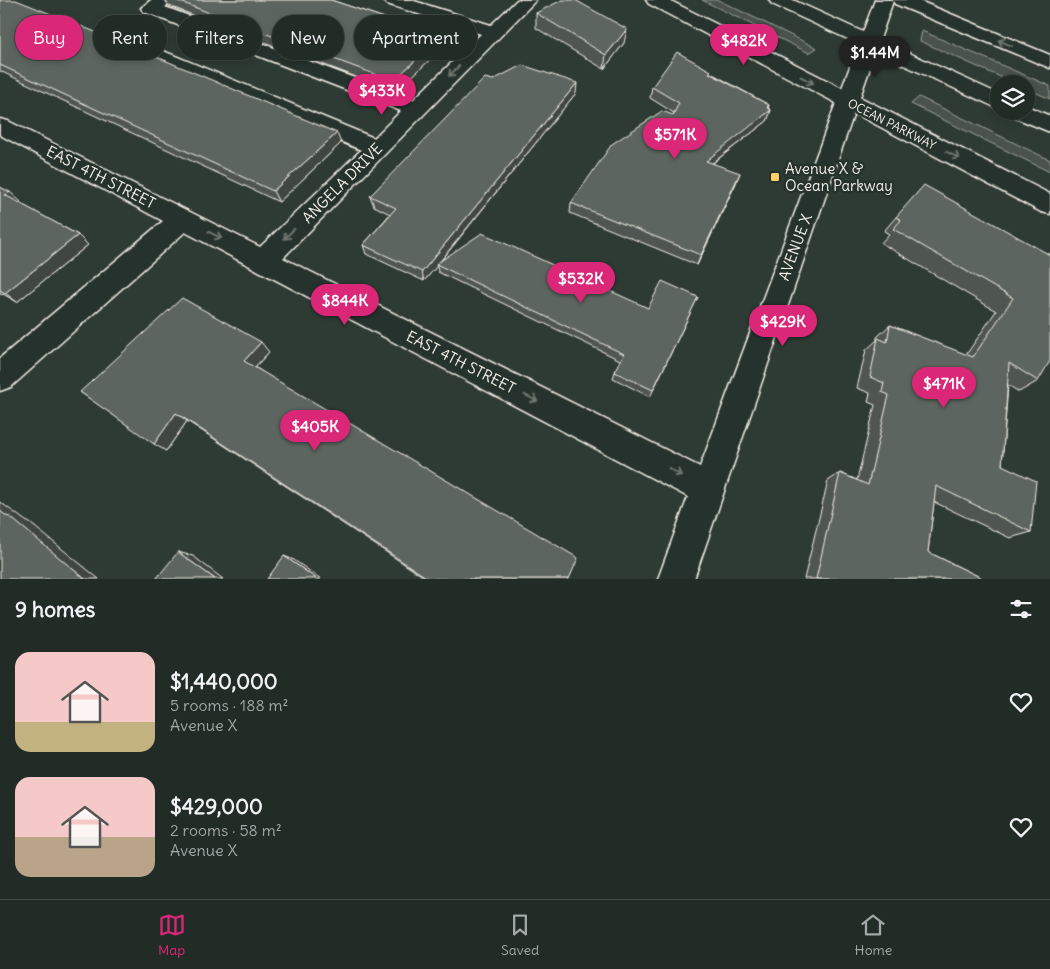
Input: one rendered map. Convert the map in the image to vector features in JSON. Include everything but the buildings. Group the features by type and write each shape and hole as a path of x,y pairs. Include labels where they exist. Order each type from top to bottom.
{"street":[{"path":"164,0 150,8 416,109"},
{"path":"393,0 493,32"},
{"name":"ANGELA DRIVE","path":"264,260 527,0"},
{"name":"OCEAN PARKWAY","path":"655,0 1050,205"},
{"path":"778,0 990,98"},
{"name":"AVENUE X","path":"676,579 884,0"},
{"path":"902,0 1050,62"},
{"path":"167,60 377,148"},
{"path":"1035,119 1050,126"},
{"name":"EAST 4TH STREET","path":"0,126 708,489"},
{"path":"0,377 183,219"}],"shaded area":[{"path":"702,0 718,0 817,48 809,53"},
{"path":"922,31 1024,75 996,75 920,41"},
{"path":"1035,80 1050,86 1050,99 1035,92"},
{"path":"919,97 1050,160 1050,172 911,104"}],"place":[{"name":"Avenue X & Ocean Parkway","path":"775,177"}]}
